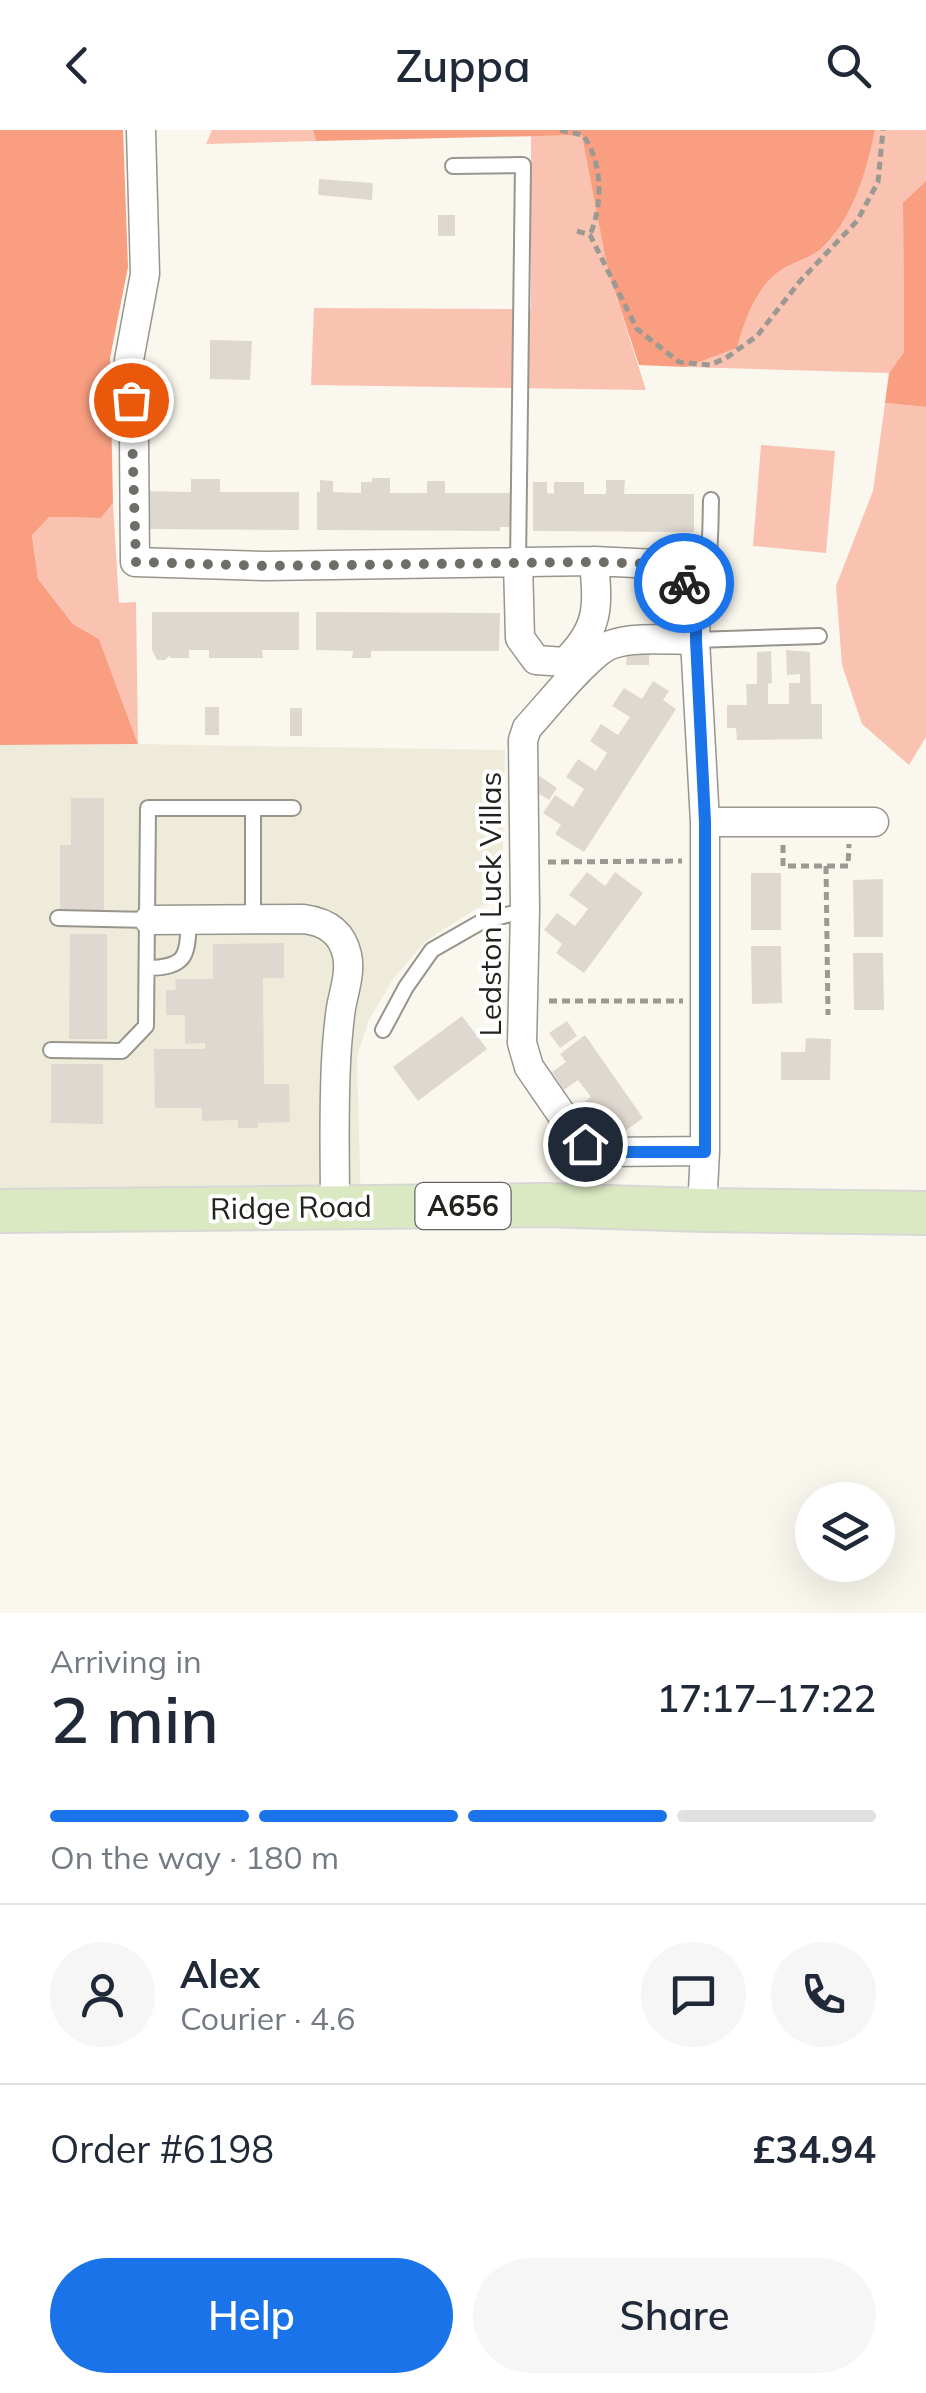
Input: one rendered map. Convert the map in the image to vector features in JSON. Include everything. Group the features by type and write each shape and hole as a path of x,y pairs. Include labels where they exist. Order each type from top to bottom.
{"main road":[{"name":"Ridge Road","path":"0,1212 546,1206 926,1212"}],"street":[{"path":"140,130 146,274 128,360 136,562 266,566 656,564 681,578 696,601 705,822 702,1210"},
{"path":"518,562 520,638 536,660 565,662 580,648 592,628 597,598 594,562"},
{"name":"Ledston Luck Villas","path":"696,640 610,645 594,656 527,728 523,740 526,910 522,1043 530,1067 585,1144 605,1152 705,1152"},
{"path":"705,822 862,822"},
{"path":"149,920 304,919 333,929 343,943 348,973 336,1049 335,1208"}],"lane":[{"path":"453,166 523,165 518,562"},
{"path":"696,601 707,570 711,500"},
{"path":"696,640 819,636"},
{"path":"51,1050 122,1050 146,1026 148,808 293,808"},
{"path":"253,920 254,808"},
{"path":"383,1030 432,950 481,922 526,910"},
{"path":"58,918 149,920"},
{"path":"148,968 169,967 183,958 189,920"}],"path":[{"path":"560,130 582,135 591,147 600,192 590,235 637,328 679,362 710,365 757,336 801,280 857,221 878,182 882,130"},
{"path":"578,231 590,235"},
{"path":"783,822 782,866 848,866 862,822"},
{"path":"525,862 705,860"},
{"path":"826,866 828,1015"},
{"path":"523,1001 706,1001"}],"shaded area":[{"path":"0,130 123,130 128,267 110,358 113,503 101,518 49,517 32,535 38,579 73,624 99,639 138,744 0,745"},
{"path":"212,130 313,130 316,141 206,144"},
{"path":"313,130 875,130 858,191 835,233 820,249 783,269 762,288 737,348 686,367 639,365 608,271 582,135 316,141"},
{"path":"875,130 926,130 926,184 903,212 904,352 889,373 686,367 737,348 762,288 783,269 820,249 835,233 858,191"},
{"path":"583,135 608,271 646,390 311,385 314,308 531,309 531,136"},
{"path":"926,181 926,407 885,403 889,373 904,352 903,203"},
{"path":"885,403 926,407 926,737 909,765 862,724 842,665 836,586 873,491"},
{"path":"761,445 835,451 826,553 753,546"},
{"path":"113,503 119,603 136,602 138,744 99,639 73,624 38,579 32,534 48,517 101,518"},
{"path":"0,745 505,750 502,898 476,909 426,941 393,979 369,1020 357,1056 361,1207 0,1211"}],"building":[{"path":"319,179 373,183 372,200 318,195"},
{"path":"438,215 455,215 455,236 438,236"},
{"path":"210,340 252,341 250,380 210,379"},
{"path":"372,478 390,478 390,493 427,493 427,481 445,481 445,493 510,493 510,527 500,527 500,531 317,530 320,480 333,481 333,492 361,493 361,482 372,482"},
{"path":"191,479 220,479 220,492 299,492 299,530 142,529 143,491 191,492"},
{"path":"606,480 625,480 624,494 694,494 694,532 533,531 533,482 547,482 547,493 554,494 554,482 584,482 584,494 606,494"},
{"path":"152,612 299,612 299,650 262,650 263,658 209,658 209,650 189,650 189,658 170,655 157,660 152,650"},
{"path":"316,612 500,613 499,651 371,651 371,658 352,658 353,651 316,650"},
{"path":"786,650 810,652 811,704 822,704 822,739 737,740 736,728 727,728 727,705 747,705 746,684 757,684 757,652 771,651 768,704 789,704 789,683 800,683 800,674 787,675"},
{"path":"627,652 649,653 649,665 626,665"},
{"path":"653,681 669,691 663,700 676,709 584,852 555,834 561,825 543,813 555,795 573,807 584,789 566,777 578,759 596,771 607,753 590,741 601,724 618,735 630,717 612,706 624,688 642,699"},
{"path":"205,707 219,707 219,735 205,735"},
{"path":"290,708 302,708 302,736 290,736"},
{"path":"538,775 557,788 549,800 530,788"},
{"path":"71,798 104,798 104,911 60,910 60,845 71,845"},
{"path":"587,872 605,886 615,872 643,893 584,973 556,953 562,944 544,930 557,913 575,926 588,909 569,895"},
{"path":"751,873 781,873 781,930 751,930"},
{"path":"883,879 883,937 854,937 853,880"},
{"path":"70,934 107,934 107,1039 69,1039"},
{"path":"284,943 284,978 263,978 264,1084 289,1084 290,1122 238,1128 238,1120 202,1121 202,1108 155,1108 154,1049 205,1049 205,1043 185,1044 185,1015 166,1015 166,990 176,990 175,979 213,979 213,944"},
{"path":"751,946 781,946 782,1003 752,1004"},
{"path":"853,953 883,953 884,1010 854,1010"},
{"path":"462,1016 487,1049 418,1101 393,1067"},
{"path":"567,1021 577,1036 560,1048 549,1033"},
{"path":"585,1035 643,1118 618,1136 603,1115 590,1125 583,1116 577,1107 591,1097 578,1080 564,1090 552,1072 566,1062 560,1054"},
{"path":"806,1038 831,1039 830,1080 781,1080 781,1052 805,1052"},
{"path":"51,1064 103,1064 103,1124 51,1123"}],"way so far":[{"path":"131,400 136,562 266,566 656,564 684,583"}],"route":[{"path":"585,1144 605,1152 705,1152 705,822 696,601 684,583"}]}
